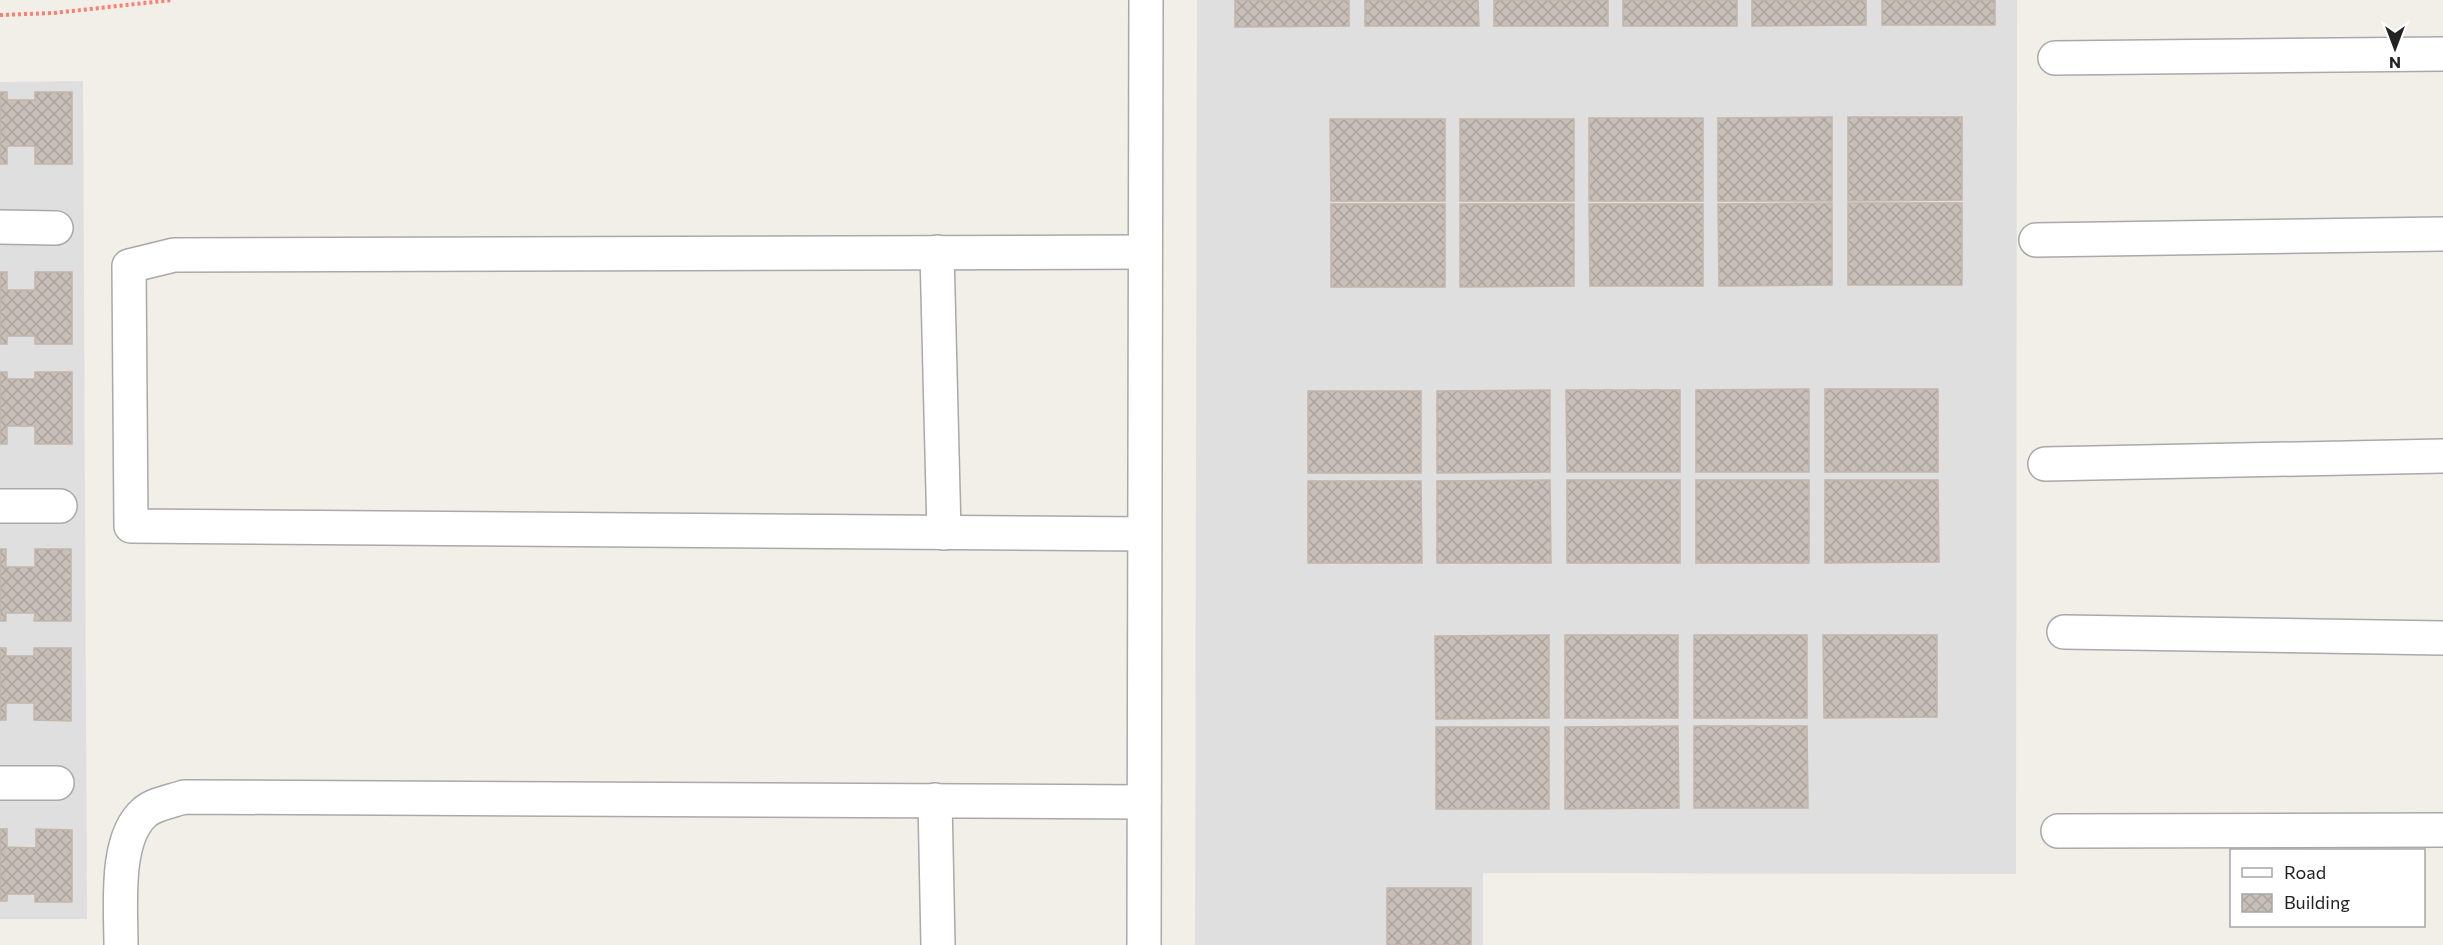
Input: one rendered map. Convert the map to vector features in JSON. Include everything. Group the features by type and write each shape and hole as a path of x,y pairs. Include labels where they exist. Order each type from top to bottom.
{"street":[{"path":"1144,945 1146,0"},
{"path":"2055,58 2443,54"},
{"path":"0,227 56,228"},
{"path":"2036,240 2443,234"},
{"path":"937,252 944,533"},
{"path":"1144,534 131,526 129,266 174,255 1145,252"},
{"path":"2045,464 2443,456"},
{"path":"0,506 60,506"},
{"path":"2064,632 2443,638"},
{"path":"0,783 57,783"},
{"path":"121,945 122,873 131,827 147,810 184,797 1144,802"},
{"path":"935,800 938,945"},
{"path":"2058,831 2443,830"}],"path":[{"path":"0,15 54,13 172,0"}],"shaded area":[{"path":"1197,0 2017,0 2016,874 1483,873 1483,945 1195,945"},
{"path":"83,81 87,919 0,919 0,82"}],"building":[{"path":"1235,0 1349,0 1349,26 1235,27"},
{"path":"1365,0 1478,0 1479,26 1365,26"},
{"path":"1494,0 1608,0 1608,26 1494,26"},
{"path":"1623,0 1737,0 1737,26 1623,26"},
{"path":"1752,0 1866,0 1866,25 1752,26"},
{"path":"1882,0 1995,0 1995,25 1882,25"},
{"path":"0,92 7,92 7,100 35,100 35,92 72,92 72,164 35,164 35,146 7,146 7,164 0,164"},
{"path":"1832,117 1832,201 1718,201 1718,118"},
{"path":"1848,117 1962,117 1962,200 1848,201"},
{"path":"1589,118 1703,118 1703,201 1589,201"},
{"path":"1330,119 1445,119 1445,201 1331,201"},
{"path":"1460,119 1574,119 1574,201 1460,201"},
{"path":"1832,203 1832,285 1719,286 1718,204"},
{"path":"1848,203 1962,203 1962,285 1848,285"},
{"path":"1331,204 1445,204 1445,287 1331,287"},
{"path":"1460,204 1574,204 1574,286 1460,287"},
{"path":"1589,204 1703,204 1703,286 1590,286"},
{"path":"0,272 7,272 7,290 35,290 35,272 72,272 72,344 35,344 35,336 7,336 7,344 0,344"},
{"path":"0,372 7,372 7,379 35,379 35,372 72,372 72,444 35,444 35,426 7,426 7,444 0,444"},
{"path":"1809,389 1809,472 1696,472 1696,390"},
{"path":"1825,389 1938,389 1938,472 1825,472"},
{"path":"1550,390 1550,472 1437,473 1437,391"},
{"path":"1566,390 1680,390 1680,472 1567,472"},
{"path":"1308,391 1421,391 1421,473 1308,473"},
{"path":"1550,480 1551,563 1437,563 1437,481"},
{"path":"1567,480 1680,480 1680,563 1567,563"},
{"path":"1696,480 1809,480 1809,563 1696,563"},
{"path":"1825,480 1938,480 1939,562 1825,563"},
{"path":"1308,481 1421,481 1422,563 1308,563"},
{"path":"0,549 6,549 6,567 35,567 35,549 71,549 71,621 34,621 35,613 6,613 6,621 0,621"},
{"path":"1549,635 1549,718 1436,719 1435,636"},
{"path":"1565,635 1678,635 1678,718 1565,718"},
{"path":"1694,635 1807,635 1807,718 1694,718"},
{"path":"1823,635 1937,635 1937,717 1824,718"},
{"path":"0,648 6,648 6,656 34,656 34,648 71,648 71,721 34,720 34,703 6,703 6,720 0,720"},
{"path":"1678,726 1679,808 1565,809 1565,727"},
{"path":"1694,726 1807,726 1808,808 1694,808"},
{"path":"1436,727 1549,727 1549,809 1436,809"},
{"path":"0,829 7,829 7,847 36,848 36,829 72,830 72,902 35,902 35,894 7,894 7,901 0,901"},
{"path":"1387,888 1471,888 1471,945 1387,945"}]}
